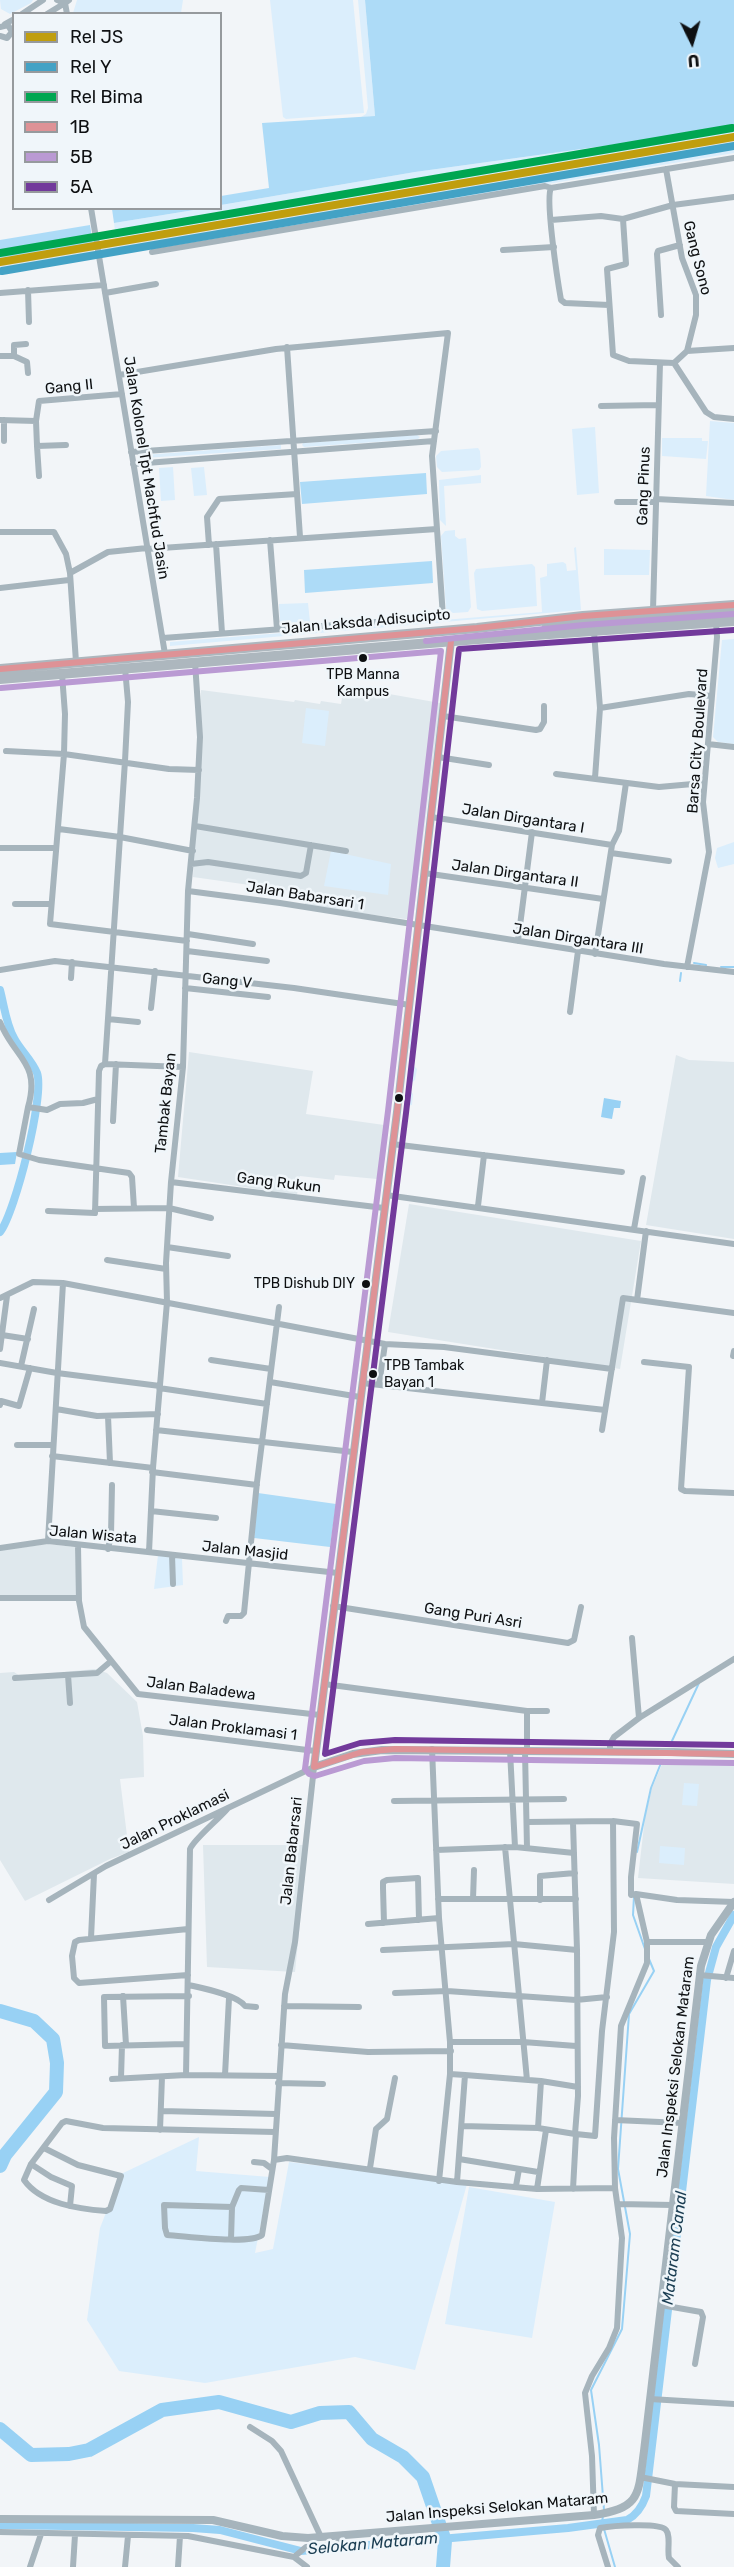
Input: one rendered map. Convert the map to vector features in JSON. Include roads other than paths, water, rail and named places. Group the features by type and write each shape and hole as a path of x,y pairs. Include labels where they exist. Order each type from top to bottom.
{"highway":[{"name":"Jalan Laksda Adisucipto","path":"0,669 653,610 734,607"},
{"path":"478,639 550,628 734,607"},
{"name":"Jalan Laksda Adisucipto","path":"0,679 451,641 734,621"}],"street":[{"path":"25,12 43,0"},
{"path":"57,0 67,2"},
{"path":"50,12 67,2"},
{"path":"3,25 11,27 6,36"},
{"path":"152,252 545,186 552,188 734,158"},
{"name":"Gang Sono","path":"666,169 680,245 696,295 696,315 687,351"},
{"path":"552,188 549,193 551,220 562,302 609,305"},
{"path":"551,220 601,216 623,219 673,205 734,197"},
{"name":"Jalan Kolonel Tpt Machfud Jasin","path":"91,210 165,654"},
{"path":"623,219 626,264 607,269 612,355 629,361 674,363 687,351 734,348"},
{"path":"661,315 657,254 658,251 680,245"},
{"path":"503,250 554,247"},
{"path":"0,294 28,290 105,289 156,285"},
{"path":"28,290 29,322"},
{"path":"118,375 287,347 448,333 432,456 443,617 163,638"},
{"path":"14,356 14,345 26,344"},
{"path":"287,347 300,537"},
{"path":"0,356 14,356 27,362 28,373"},
{"name":"Gang Pinus","path":"653,610 660,363"},
{"path":"674,363 706,412 714,417 734,419"},
{"name":"Gang II","path":"36,422 39,401 122,394"},
{"path":"601,406 658,405"},
{"path":"4,441 2,420 36,422 39,476"},
{"path":"131,452 436,430"},
{"path":"134,464 434,441"},
{"path":"37,446 66,445"},
{"path":"222,633 207,520 219,499 297,494"},
{"path":"617,502 656,500 734,504"},
{"path":"0,588 70,576 108,552 437,529"},
{"path":"0,532 53,531 66,554 70,576 76,662"},
{"path":"270,540 277,629"},
{"name":"Barsa City Boulevard","path":"687,967 709,852 703,808 717,637 716,622"},
{"path":"594,632 600,708 595,778"},
{"name":"Jalan Babarsari","path":"231,2240 257,2238 262,2235 274,2160 284,2006 296,1942 315,1751 410,1005 451,641"},
{"name":"Tambak Bayan","path":"159,1387 167,1302 169,1208 183,1067 188,891 199,770 199,700 195,662"},
{"path":"105,1064 128,702 125,668"},
{"path":"62,674 65,714 64,754 50,924 253,944"},
{"path":"600,708 689,694 712,696"},
{"path":"443,716 536,730 542,727 544,706"},
{"path":"708,744 734,747"},
{"path":"6,751 64,754 199,770"},
{"path":"438,757 489,765"},
{"path":"556,774 659,787 704,783"},
{"path":"595,954 612,844 619,831 626,783"},
{"name":"Jalan Dirgantara I","path":"431,817 612,844"},
{"path":"195,826 346,851"},
{"path":"59,829 120,837 193,851"},
{"path":"518,941 532,832"},
{"path":"191,864 208,862 301,876 306,873 311,845"},
{"path":"0,848 56,848"},
{"path":"611,853 669,861"},
{"name":"Jalan Dirgantara II","path":"424,873 603,899"},
{"name":"Jalan Babarsari 1","path":"188,891 419,925"},
{"path":"15,904 51,904"},
{"name":"Jalan Dirgantara III","path":"419,925 595,954 734,972"},
{"path":"187,951 267,961"},
{"path":"570,1012 578,951"},
{"path":"2,969 55,961 72,962 185,974 410,1005"},
{"path":"71,978 72,962"},
{"path":"152,1008 155,971"},
{"name":"Gang V","path":"184,988 268,997"},
{"path":"108,1019 138,1022"},
{"path":"0,1022 5,1035 31,1075 33,1091 18,1151 20,1155 131,1174 134,1208"},
{"path":"113,1121 116,1064"},
{"path":"48,1211 93,1214 95,1209 101,1066 116,1064 183,1067"},
{"path":"29,1107 47,1110 60,1104 82,1103 98,1099"},
{"path":"392,1144 622,1172"},
{"path":"478,1206 484,1155"},
{"path":"634,1229 643,1178"},
{"name":"Gang Rukun","path":"171,1182 384,1209"},
{"path":"386,1195 478,1206 734,1244"},
{"path":"95,1209 169,1208 211,1218"},
{"path":"637,1300 646,1231"},
{"path":"167,1247 228,1256"},
{"path":"107,1260 166,1269"},
{"path":"0,1348 3,1297 33,1281 63,1283 385,1344 444,1347 612,1369"},
{"path":"48,1541 63,1283"},
{"path":"602,1430 624,1297 734,1313"},
{"path":"226,1621 228,1616 243,1615 279,1307"},
{"path":"21,1366 34,1310"},
{"path":"2,1335 28,1339"},
{"path":"379,1385 385,1344"},
{"path":"211,1360 271,1369"},
{"path":"542,1403 547,1360"},
{"path":"644,1362 689,1367 681,1489 734,1493"},
{"path":"0,1363 267,1404"},
{"path":"0,1405 1,1401 19,1406 30,1368"},
{"path":"270,1382 360,1397"},
{"path":"362,1383 605,1410"},
{"path":"149,1552 159,1387"},
{"path":"56,1409 108,1416 158,1414"},
{"path":"108,1416 110,1463"},
{"path":"156,1430 353,1452"},
{"path":"18,1444 53,1445"},
{"path":"52,1456 257,1485"},
{"path":"108,1549 111,1536 112,1485"},
{"path":"151,1511 216,1518"},
{"name":"Jalan Wisata","path":"0,1548 48,1541 149,1552"},
{"name":"Jalan Baladewa","path":"78,1546 79,1598 84,1627 110,1662 139,1694 320,1715"},
{"name":"Jalan Masjid","path":"149,1552 338,1573"},
{"path":"172,1555 173,1584"},
{"path":"0,1598 79,1598"},
{"name":"Gang Puri Asri","path":"333,1606 567,1643 574,1640 581,1606"},
{"path":"633,1638 639,1718"},
{"path":"610,1751 610,1744 614,1737 639,1718 734,1659"},
{"path":"15,1678 97,1673 110,1662"},
{"path":"68,1675 70,1703"},
{"path":"324,1684 547,1712"},
{"path":"526,1711 527,1848"},
{"name":"Jalan Proklamasi 1","path":"147,1730 315,1751"},
{"path":"314,1767 362,1752 432,1749 734,1754"},
{"path":"432,1749 439,1918 451,2051 439,2181"},
{"path":"510,1751 515,1847"},
{"name":"Jalan Proklamasi","path":"49,1900 94,1874 314,1767"},
{"path":"394,1801 564,1799"},
{"path":"186,2075 190,1849 193,1843 214,1825 228,1808"},
{"path":"526,1822 613,1821 637,1824 631,1894 677,1900 734,1902"},
{"path":"573,2189 576,2134 595,2136 602,2031 614,1932 613,1821"},
{"path":"462,2126 542,2129 575,2134 578,2087 573,1823"},
{"path":"505,1847 512,1901 518,1996 527,2080"},
{"path":"436,1850 515,1847 574,1853"},
{"path":"473,1899 474,1870"},
{"path":"540,1900 540,1876 575,1873"},
{"path":"91,1938 94,1874"},
{"path":"384,1923 383,1882 396,1879 418,1878 419,1920"},
{"path":"596,2515 585,2393 617,2328 622,2258 620,2204 615,2188 620,2119 622,2024 646,1967 647,1942 636,1894"},
{"path":"438,1899 512,1901 576,1899"},
{"name":"Jalan Inspeksi Selokan Mataram","path":"0,2519 213,2520 282,2536 321,2536 596,2515 612,2519 632,2502 643,2478 664,2306 682,2123 701,1975 708,1942 719,1921 734,1902"},
{"path":"368,1924 439,1918"},
{"path":"188,1929 91,1938 79,1940 73,1945 74,1978 80,1983 188,1975"},
{"path":"647,1942 708,1942"},
{"path":"383,1950 514,1944 577,1950"},
{"path":"701,1975 727,1977 734,1951"},
{"path":"189,1985 241,2001 245,2006 256,2007"},
{"path":"395,1993 447,1991 576,2000 607,1996"},
{"path":"121,2078 124,2045 123,1996"},
{"path":"185,2044 104,2045 104,1997 189,1996"},
{"path":"225,2075 229,1998"},
{"path":"284,2006 359,2007"},
{"path":"450,2042 523,2042 576,2046"},
{"path":"281,2045 368,2052 451,2051"},
{"path":"112,2079 186,2075 279,2076"},
{"path":"449,2075 541,2081 578,2087"},
{"path":"457,2182 465,2075"},
{"path":"160,2130 162,2077"},
{"path":"370,2168 375,2129 387,2120 395,2078"},
{"path":"537,2189 542,2129 541,2081"},
{"path":"278,2083 323,2084"},
{"path":"162,2110 276,2114"},
{"path":"620,2119 682,2123"},
{"path":"44,2148 78,2165 121,2176 108,2210 70,2206 47,2197 25,2183 24,2177 31,2164 44,2148 66,2121 103,2128 275,2132"},
{"path":"274,2160 287,2158 370,2168 439,2181 537,2189 615,2188"},
{"path":"459,2159 538,2172"},
{"path":"254,2162 264,2163 272,2169"},
{"path":"31,2164 51,2177 72,2186 70,2206"},
{"path":"516,2187 519,2169"},
{"path":"232,2207 166,2205 163,2207 167,2235 231,2240 232,2207 241,2188 269,2190"},
{"path":"620,2204 673,2205"},
{"path":"664,2306 696,2309 704,2317 695,2364"},
{"path":"652,2399 734,2404"},
{"path":"250,2427 272,2441 281,2451 321,2536"},
{"path":"643,2478 675,2484 734,2487"},
{"path":"675,2484 674,2507 676,2511 734,2514"},
{"path":"608,2567 600,2547 598,2532 612,2519 661,2526 668,2533 669,2558 678,2567"},
{"path":"0,2532 180,2536 227,2542 295,2560 307,2567"},
{"path":"30,2567 41,2534"},
{"path":"73,2567 75,2535"},
{"path":"295,2560 306,2547 336,2545 343,2535"},
{"path":"125,2567 128,2536"},
{"path":"178,2567 180,2536"}],"waterway":[{"path":"694,963 706,965"},
{"path":"721,967 734,967"},
{"path":"680,981 681,973"},
{"path":"0,990 11,1033 35,1068 38,1085 37,1104 27,1154 13,1202 0,1232"},
{"path":"671,1743 699,1683"},
{"path":"637,1852 651,1788 661,1763"},
{"path":"634,1896 633,1915 645,1949"},
{"name":"Mataram Canal","path":"0,2525 220,2530 301,2551 568,2528 627,2520 634,2516 646,2496 707,1980 716,1947 734,1915"},
{"path":"615,2567 602,2522 604,2510 599,2445 591,2390 622,2329 630,2234 618,2169 629,2014 654,1971 649,1959"},
{"path":"0,2011 34,2021 53,2039 57,2063 56,2092 5,2155 0,2166"},
{"name":"Selokan Mataram","path":"0,2429 31,2455 69,2454 89,2450 162,2410 219,2402 291,2422 320,2413 349,2412 372,2439 403,2457 423,2477 445,2541 443,2567"}],"rail line":[{"name":"Bima","path":"0,253 732,128"},
{"name":"JS","path":"0,262 734,137"},
{"name":"Y","path":"2,271 734,146"}],"place":[{"name":"TPB Manna Kampus","path":"363,658"},
{"name":"TPB Dishub DIY","path":"366,1284"},
{"name":"TPB Tambak Bayan 1","path":"373,1374"}]}
